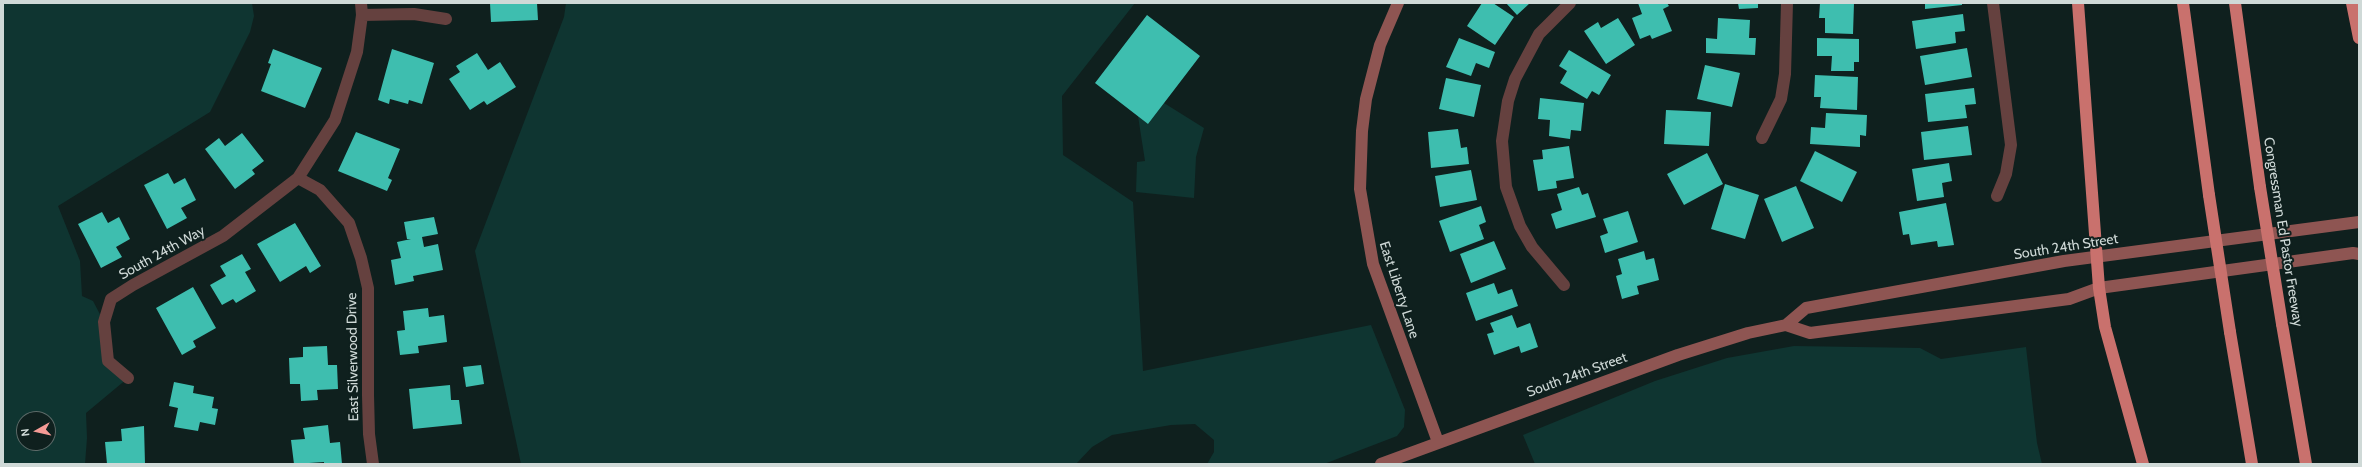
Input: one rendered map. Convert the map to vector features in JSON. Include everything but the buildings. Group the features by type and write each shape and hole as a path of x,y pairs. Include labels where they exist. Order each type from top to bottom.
{"highway":[{"path":"2078,3 2099,288 2105,326 2143,464"},
{"path":"2183,3 2209,195 2252,464"},
{"name":"Congressman Ed Pastor Freeway","path":"2235,3 2260,187 2306,464"},
{"path":"2352,3 2359,38"}],"street":[{"name":"East Liberty Lane","path":"1398,3 1380,45 1366,99 1362,131 1360,189 1373,264 1438,442"},
{"path":"1564,285 1532,247 1520,226 1506,187 1502,141 1506,108 1515,79 1539,34 1570,3"},
{"path":"1762,138 1781,99 1785,74 1787,3"},
{"path":"1993,3 2011,144 2006,174 1998,196"},
{"path":"298,178 335,120 357,52 362,9 446,19"},
{"name":"South 24th Way","path":"128,378 108,361 104,322 111,299 223,236 298,178"},
{"name":"East Silverwood Drive","path":"298,178 320,190 350,223 361,258 368,288 368,395 373,464"},
{"name":"South 24th Street","path":"1381,464 1678,355 1748,333 1786,325 1806,308 2096,257 2359,222"},
{"path":"1786,325 1810,333 2070,299 2099,288 2353,253 2359,254"}],"green space":[{"path":"3,3 252,3 254,16 250,32 210,112 58,206 80,261 82,296 93,301 104,322 108,361 128,378 86,413 87,438 85,464 3,464"},
{"path":"566,3 1135,3 1062,96 1063,155 1133,202 1143,371 1371,325 1405,410 1404,427 1397,436 1324,464 1207,464 1214,452 1214,440 1195,424 1171,425 1112,435 1092,447 1076,464 521,464 475,251 564,17"},
{"path":"1164,103 1204,128 1196,157 1194,198 1136,192 1137,162 1145,161 1138,116 1148,124"},
{"path":"1794,346 1920,348 1941,359 2026,347 2037,443 2042,464 1535,464 1523,435 1655,381 1727,358"}]}
